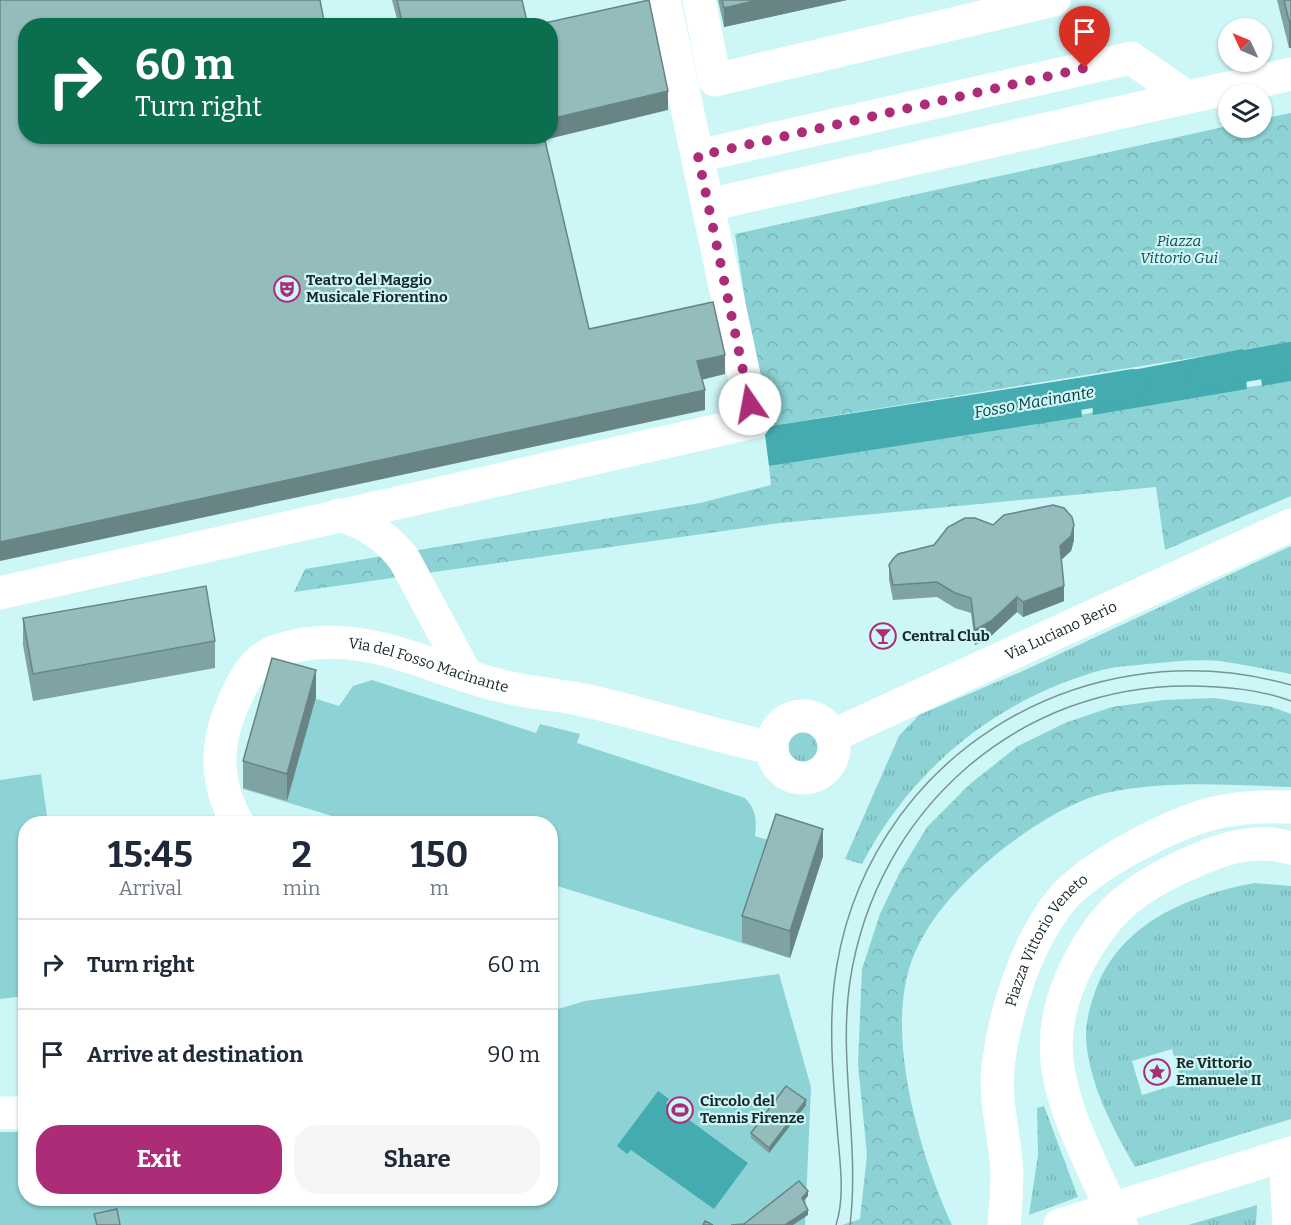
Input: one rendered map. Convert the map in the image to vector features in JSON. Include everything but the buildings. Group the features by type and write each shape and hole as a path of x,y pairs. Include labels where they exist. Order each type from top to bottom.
{"street":[{"path":"0,593 754,422 663,0"},
{"path":"699,0 715,80 1054,0"},
{"path":"698,156 1131,58 1187,97"},
{"path":"708,205 1291,74"},
{"path":"339,515 356,520 391,542 406,563 467,676"},
{"name":"Via Luciano Berio","path":"832,736 1291,525"},
{"name":"Via del Fosso Macinante","path":"234,816 223,791 218,761 226,720 239,688 264,657 278,650 330,641 359,642 467,676 522,690 578,699 772,748"},
{"path":"797,717 818,720 832,736 833,756 821,773 812,777 793,777 778,766 772,748 779,728 797,717"},
{"name":"Piazza Vittorio Veneto","path":"1004,1225 1007,1170 998,1094 1000,1052 1017,984 1046,924 1062,899 1095,871 1181,825 1229,810 1291,807"},
{"path":"1116,1217 1075,1130 1056,1065 1057,1022 1064,994 1075,969 1109,914 1147,884 1204,856 1230,848 1262,844 1291,848"},
{"path":"0,1113 18,1113"},
{"path":"1060,1225 1116,1217 1288,1154 1290,1225"}],"green space":[{"name":"Piazza Vittorio Gui","path":"1291,113 1291,342 764,427 735,234 1218,128 1218,138 1272,138 1272,117"},
{"path":"1291,380 1291,496 1165,550 1156,487 780,523 294,592 305,569 700,503 771,485 769,466"},
{"path":"1291,546 1291,674 1219,661 1165,662 1102,670 1064,683 1027,699 993,719 961,742 932,768 906,797 882,829 862,864 845,859 899,736 919,715 1023,671"},
{"path":"372,680 536,733 540,724 580,734 577,743 745,798 755,816 755,836 823,856 790,958 558,886 558,816 332,816 243,789 272,685 339,706 353,686"},
{"path":"1215,698 1272,707 1291,714 1291,787 1175,785 1106,793 1078,802 1036,826 999,852 971,877 945,904 924,935 909,969 903,998 902,1031 911,1100 929,1167 952,1225 842,1225 860,1219 867,1155 858,1064 862,969 880,914 900,872 927,827 970,784 1018,746 1065,723 1112,707 1163,700"},
{"path":"803,722 813,724 821,730 827,738 829,748 827,758 821,766 813,772 803,774 793,772 785,766 779,758 777,748 779,738 785,730 793,724"},
{"path":"41,774 47,816 18,816 18,997 0,999 0,780"},
{"path":"1254,883 1291,886 1291,1119 1135,1167 1105,1110 1090,1065 1086,1028 1094,995 1105,970 1119,949 1137,932 1180,905","holes":["1172,1049 1182,1083 1142,1095 1132,1061"]},
{"name":"Circolo del Tennis Firenze","path":"779,974 811,1087 805,1225 0,1225 0,1132 18,1132 18,1206 558,1206 558,1009 585,1001"},
{"path":"1044,1106 1078,1197 1029,1215 1038,1155 1037,1108"},
{"path":"1257,1205 1256,1225 1188,1225"}],"water":[{"path":"1291,342 1291,381 1262,386 1257,348"},
{"path":"1243,349 1247,389 1093,415 1091,378"},
{"path":"1079,378 1082,417 769,466 764,427"},
{"path":"658,1091 669,1099 666,1103 748,1163 714,1209 631,1150 627,1154 617,1146"}],"waterway":[{"name":"Fosso Macinante","path":"1203,373 1291,358"},
{"name":"Fosso Macinante","path":"1038,401 1133,385"}],"tram line":[{"path":"836,1225 841,1188 832,1055 834,985 852,906 886,836 934,776 992,729 1060,695 1133,675 1211,672 1291,685"},
{"path":"850,1225 853,1164 846,1041 850,981 865,919 890,862 924,812 966,768 1015,733 1070,707 1129,691 1193,686 1255,691 1291,701"}],"place":[{"name":"Teatro del Maggio Musicale Fiorentino","path":"287,289"},
{"name":"Central Club","path":"883,636"},
{"name":"Re Vittorio Emanuele II","path":"1157,1072"},
{"name":"Circolo del Tennis Firenze","path":"680,1110"}],"route":[{"path":"750,404 698,156 1085,68"}]}
